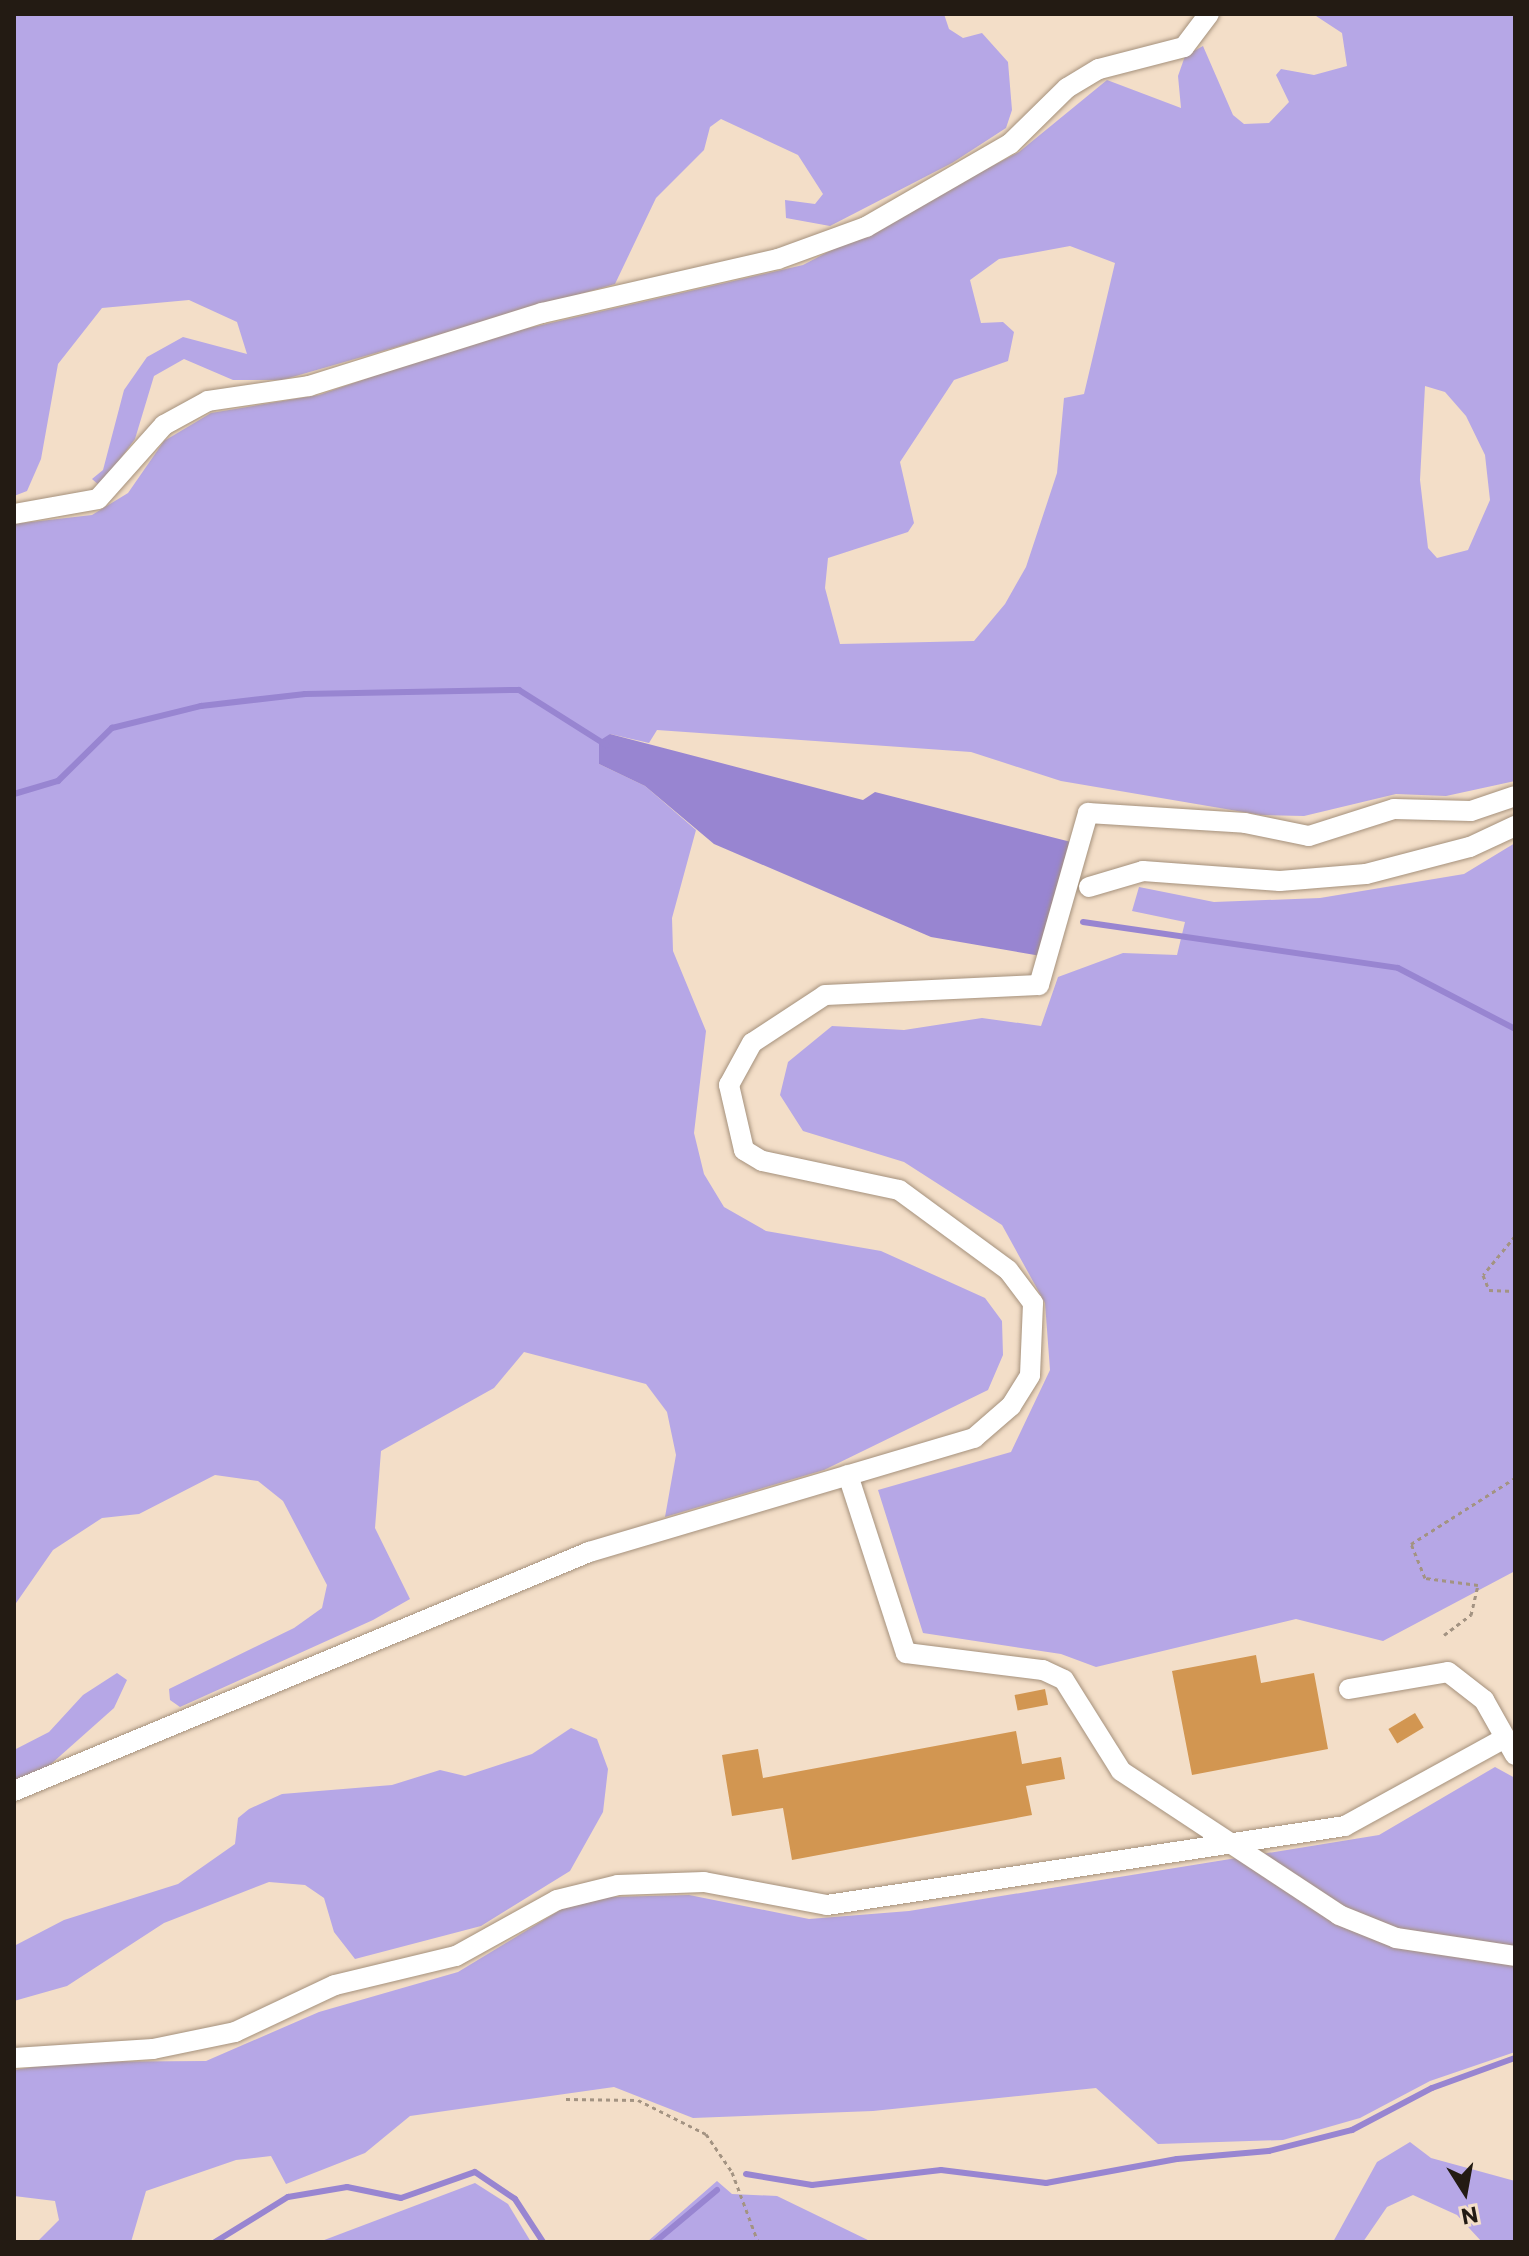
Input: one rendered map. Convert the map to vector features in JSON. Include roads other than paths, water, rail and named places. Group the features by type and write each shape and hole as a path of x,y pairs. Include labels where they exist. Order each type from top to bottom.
{"street":[{"path":"14,514 98,499 164,425 208,401 309,386 542,313 778,259 866,227 998,152 1067,88 1099,69 1184,47 1209,14"},
{"path":"14,1791 574,1557 848,1475 948,1450 995,1422 1030,1375 1033,1303 1008,1270 899,1190 762,1161 744,1150 728,1107 729,1085 752,1043 825,995 1039,985 1088,813 1245,823 1309,836 1394,809 1471,811 1515,796"},
{"path":"1089,887 1143,871 1280,881 1366,874 1470,847 1515,826"},
{"path":"848,1475 906,1653 1043,1670 1064,1680 1121,1771 1367,1927 1515,1956"},
{"path":"14,2058 153,2049 235,2032 335,1985 456,1956 557,1900 618,1885 704,1882 827,1905 1236,1845 1345,1826 1510,1747 1484,1700 1448,1672 1349,1689"}],"waterway":[{"path":"14,794 58,781 112,728 201,706 305,694 519,690 606,745"},
{"path":"1083,922 1398,968 1515,1029"},
{"path":"746,2174 812,2185 941,2170 1046,2183 1177,2159 1269,2151 1352,2130 1432,2088 1515,2058"},
{"path":"215,2242 288,2197 347,2187 401,2198 475,2172 515,2199 543,2242"},
{"path":"655,2242 717,2190"}]}
